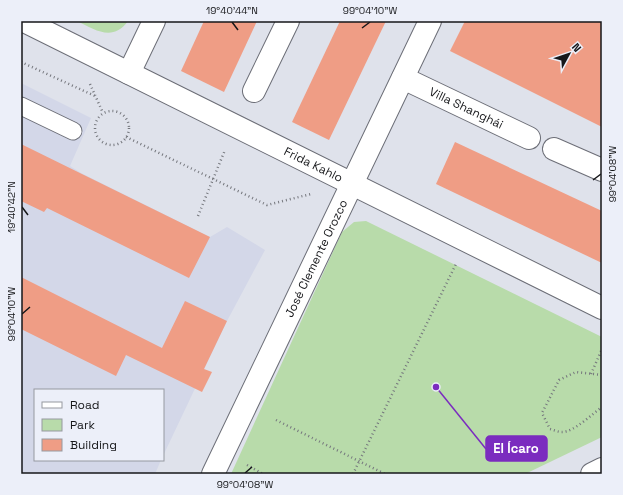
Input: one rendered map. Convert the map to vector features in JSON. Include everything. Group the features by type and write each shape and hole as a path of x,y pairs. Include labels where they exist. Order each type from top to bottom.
{"street":[{"name":"Frida Kahlo","path":"24,21 602,308"},
{"path":"129,73 154,21"},
{"path":"254,91 288,21"},
{"name":"José Clemente Orozco","path":"213,474 430,21"},
{"name":"Villa Shanghái","path":"403,78 529,138"},
{"path":"554,148 602,170"},
{"path":"592,474 602,469"}],"lane":[{"path":"21,106 73,131"}],"path":[{"path":"21,62 96,96"},
{"path":"108,111 120,112 128,121 129,132 126,137 119,144 113,145 102,142 95,133 95,122 98,117 108,111"},
{"path":"198,216 235,126"},
{"path":"126,137 267,205 352,184"},
{"path":"353,474 467,241"},
{"path":"591,374 602,349"},
{"path":"602,375 576,372 559,380 542,413 550,429 563,432 579,426 602,407"},
{"path":"276,420 386,474"}],"shaded area":[{"path":"21,83 91,118 70,166 81,173 210,237 227,227 265,250 227,321 164,454 164,389 34,389 34,461 161,461 155,474 21,474"}],"green space":[{"path":"77,21 128,21 116,31 110,33 90,28"},
{"path":"366,221 602,337 602,437 525,474 231,474 342,232 354,222"}],"building":[{"path":"204,21 257,21 224,92 181,71"},
{"path":"340,21 386,21 329,140 292,122"},
{"path":"465,21 602,21 602,127 450,51"},
{"path":"455,142 602,211 602,263 436,184"},
{"path":"21,144 210,237 189,278 47,208 44,212 21,201"},
{"path":"21,277 162,348 185,301 227,321 204,369 212,372 202,392 126,355 116,376 21,329"}],"place":[{"name":"El Ícaro","path":"436,387"}]}
